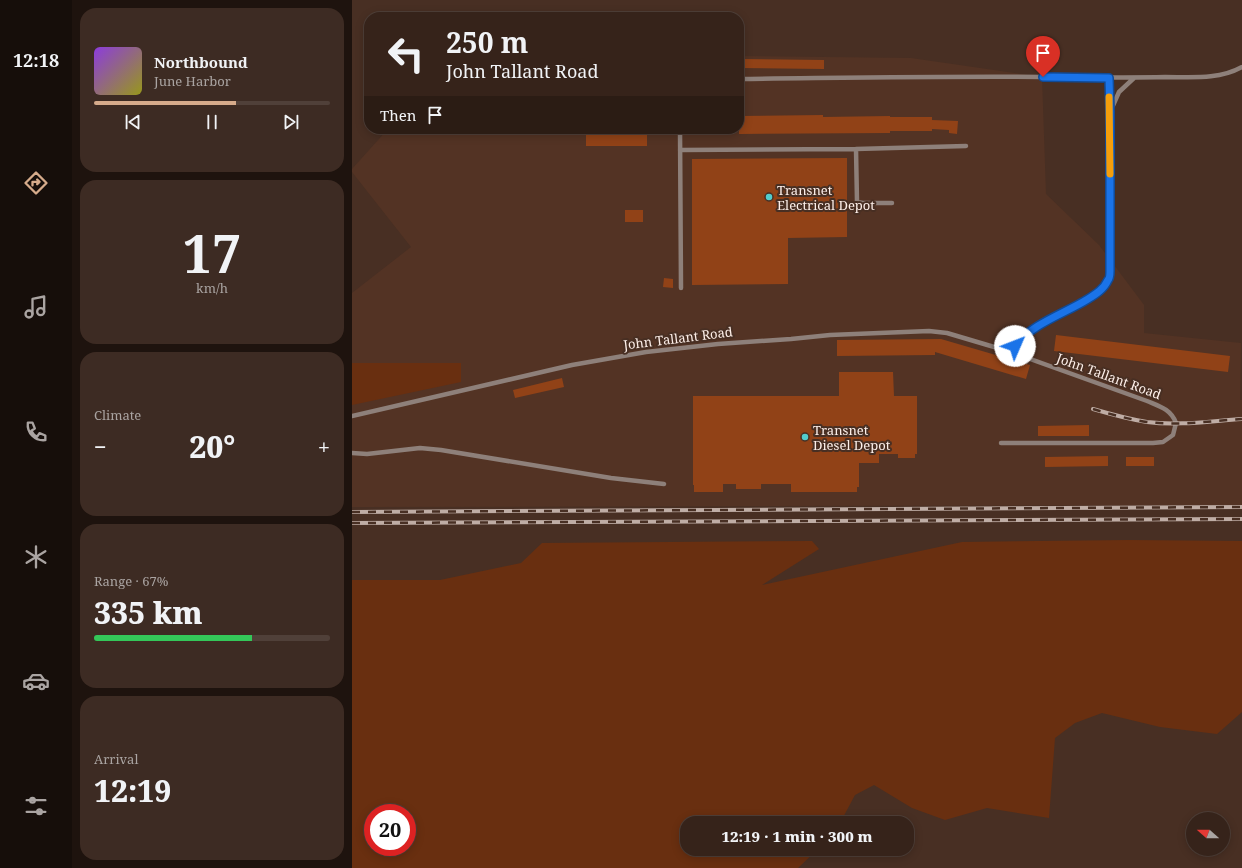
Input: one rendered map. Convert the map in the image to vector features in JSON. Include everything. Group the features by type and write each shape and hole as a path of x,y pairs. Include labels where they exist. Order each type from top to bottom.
{"lane":[{"path":"744,79 1207,77 1233,72 1242,67"},
{"path":"1010,352 1026,334 1096,294 1109,280 1109,78"},
{"path":"1110,112 1119,92 1134,78"},
{"path":"680,134 681,288"},
{"path":"680,150 856,149 966,146"},
{"path":"856,149 857,202 892,203"},
{"name":"John Tallant Road","path":"352,416 592,361 646,352 718,344 830,335 938,332 947,333 1010,352 1140,398 1166,409 1175,420 1176,426 1171,437 1162,442 1153,443 1001,443"},
{"path":"352,453 367,454 420,448 441,450 611,478 664,484"}],"shaded area":[{"path":"744,56 911,58 1042,77 1046,194 1099,245 1144,305 1144,333 1241,343 1240,400 1242,400 1242,505 352,507 352,293 411,247 352,172 352,169 384,134 744,134"},
{"path":"352,363 461,363 461,382 352,405"},
{"path":"1129,540 1242,541 1242,712 1217,734 1160,727 1102,713 1075,723 1055,738 1049,818 987,808 945,820 912,808 874,785 855,795 844,816 680,816 680,856 811,856 798,868 352,868 352,580 440,580 521,563 542,543 812,541 819,549 762,585 962,542"}],"building":[{"path":"744,59 824,60 824,69 744,68"},
{"path":"744,116 890,116 932,117 932,120 958,121 957,134 949,133 949,130 932,129 932,131 890,131 890,133 744,134"},
{"path":"586,134 647,134 647,146 586,146"},
{"name":"Transnet Electrical Depot","path":"847,158 847,237 788,238 788,284 692,285 692,159"},
{"path":"625,210 643,210 643,222 625,222"},
{"path":"664,278 673,279 673,288 663,287"},
{"path":"1056,335 1230,356 1228,372 1054,351"},
{"path":"941,339 1030,365 1026,379 935,352 935,355 837,356 837,340"},
{"name":"Transnet Diesel Depot","path":"839,372 893,372 894,396 917,396 917,454 915,454 915,458 898,458 898,454 879,454 879,463 859,463 859,487 857,487 857,492 791,492 791,484 761,484 761,489 736,489 736,484 723,484 723,492 694,492 693,396 839,396"},
{"path":"562,378 564,387 515,398 513,390"},
{"path":"1089,425 1089,436 1038,436 1038,426"},
{"path":"1108,456 1108,466 1045,467 1045,457"},
{"path":"1126,457 1154,457 1154,466 1126,466"}],"railway":[{"path":"1093,409 1113,415 1159,423 1242,419"},
{"path":"352,512 1242,507"},
{"path":"352,523 1242,519"}],"slow traffic":[{"path":"1109,97 1110,174"}],"place":[{"name":"Transnet Electrical Depot","path":"769,197"},
{"name":"Transnet Diesel Depot","path":"805,437"}],"route":[{"path":"1015,346 1026,334 1035,328 1081,304 1096,294 1109,280 1110,271 1109,78 1043,77"}]}
